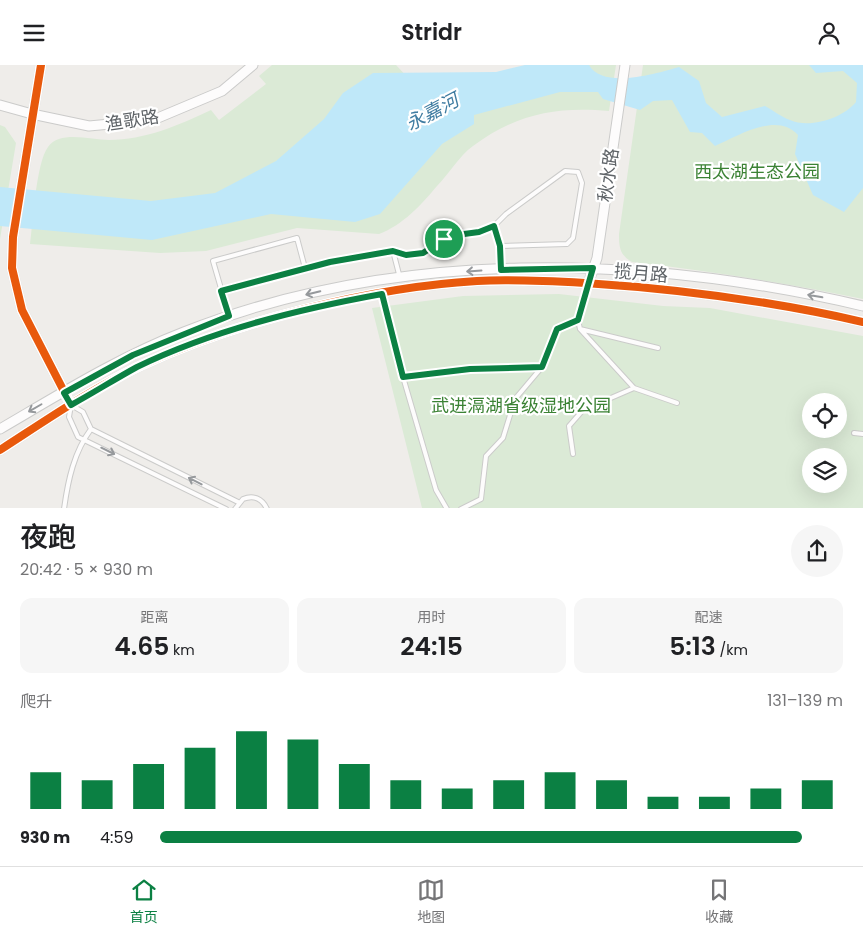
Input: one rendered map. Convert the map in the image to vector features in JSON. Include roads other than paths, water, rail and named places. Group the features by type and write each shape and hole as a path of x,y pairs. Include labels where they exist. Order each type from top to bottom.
{"street":[{"path":"40,65 13,237 12,268 17,296 71,405"},
{"name":"渔歌路","path":"0,105 88,126 153,120 222,91 253,65"},
{"name":"秋水路","path":"588,283 596,258 624,67"},
{"name":"揽月路","path":"0,429 133,355 229,316 352,284 501,270 593,268 650,272 760,286 863,306"},
{"name":"揽月路","path":"0,450 71,405 138,367 187,346 294,313 382,294 475,281 521,280 588,283 649,287 760,301 863,322"}],"lane":[{"path":"221,291 305,268 393,251 406,255 423,253 449,236 479,232 494,226 506,214 565,171 578,172 582,178 573,238 567,244 500,246"},
{"path":"494,226 500,246 501,270"},
{"path":"229,316 212,261 297,238 305,268"},
{"path":"393,251 400,278"},
{"path":"588,283 578,320 580,329 634,388 677,403"},
{"path":"382,294 403,377 436,491 446,508"},
{"path":"463,508 481,499 486,456 504,438 515,399 542,367 557,329 578,320"},
{"path":"580,329 658,348"},
{"path":"403,377 470,369 542,367"},
{"path":"573,454 569,426 583,410 634,388"},
{"path":"224,508 78,437 69,417 71,405 83,412 91,429 238,503"},
{"path":"64,508 69,475 83,439 91,429"},
{"path":"854,433 863,434"},
{"path":"236,508 243,499 253,497 263,502 266,508"}],"water":[{"name":"永嘉河","path":"525,65 589,65 596,73 606,77 618,78 645,76 679,67 699,81 706,103 722,117 765,106 787,119 807,123 835,117 850,108 856,102 857,83 843,71 816,73 809,65 863,65 863,188 844,212 813,195 795,154 798,135 789,128 769,125 746,132 715,146 702,133 690,132 672,100 653,101 640,110 603,99 598,92 560,92 474,115 474,124 442,144 380,214 355,222 271,214 152,240 0,226 0,187 151,201 215,193 276,161 324,119 343,93 373,73 496,72"}],"park label":[{"name":"西太湖生态公园","path":"757,171"},
{"name":"武进滆湖省级湿地公园","path":"521,405"}]}
